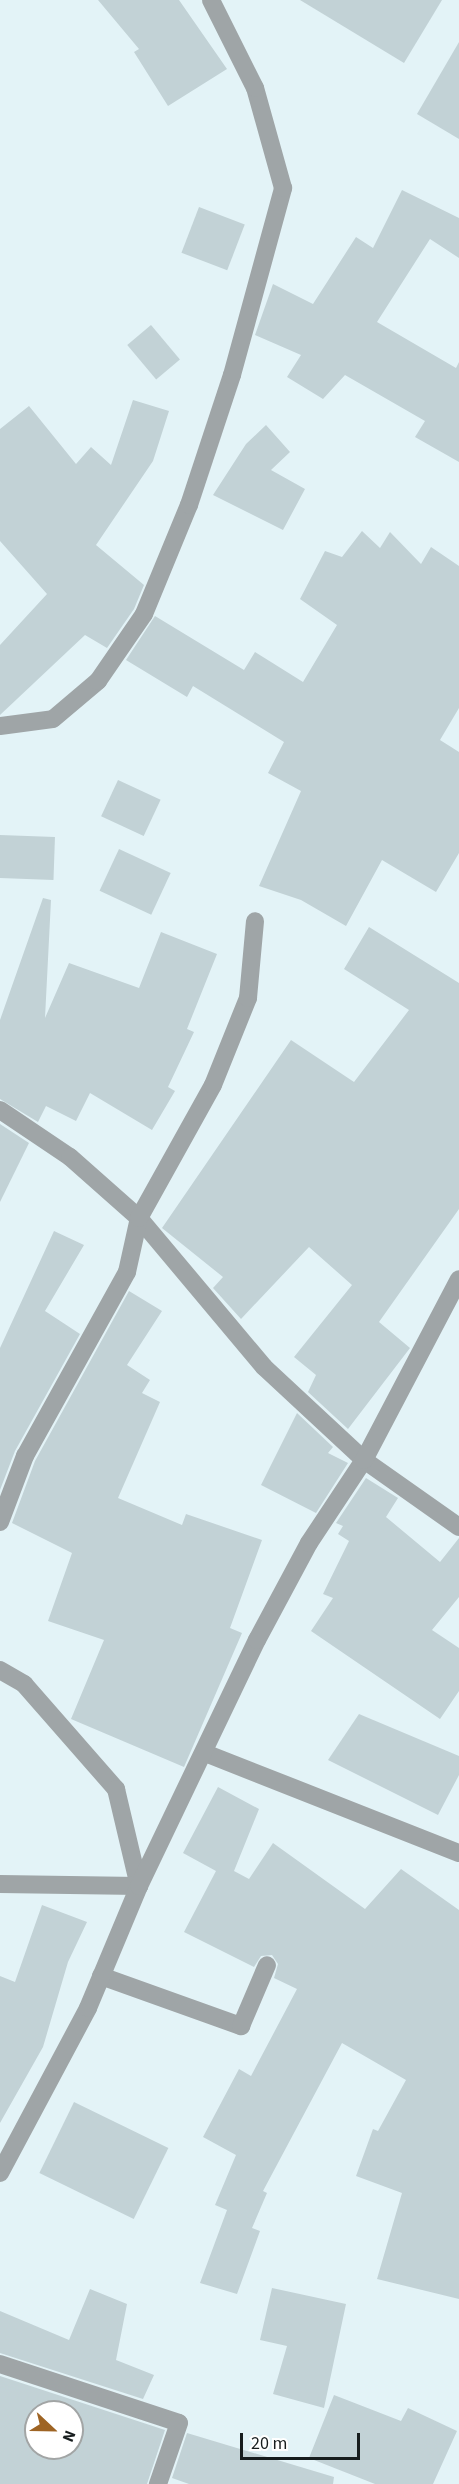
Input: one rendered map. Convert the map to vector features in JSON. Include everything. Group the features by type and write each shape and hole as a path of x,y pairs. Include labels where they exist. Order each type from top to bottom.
{"street":[{"path":"0,726 53,719 98,681 144,614 189,505 232,375 283,188 255,88 211,0"},
{"path":"0,1522 25,1456 127,1272 139,1218 213,1085 248,998 255,921"},
{"path":"0,1110 70,1157 139,1218 264,1367 364,1460 459,1527"},
{"path":"0,2172 101,1976 139,1886 309,1543 364,1460 459,1279"},
{"path":"0,1670 24,1683 116,1789 139,1886"},
{"path":"205,1752 459,1853"},
{"path":"0,1884 139,1886"},
{"path":"101,1976 241,2026 267,1965"},
{"path":"0,2364 179,2423 158,2484"}],"building":[{"path":"98,0 179,0 227,69 168,106 134,52 139,49"},
{"path":"300,0 442,0 404,63"},
{"path":"459,42 459,139 417,114"},
{"path":"402,190 459,218 459,258 430,239 377,322 456,368 459,362 459,462 415,437 425,421 345,375 323,399 287,377 301,355 255,335 273,284 313,304 356,237 373,248"},
{"path":"199,207 245,225 227,270 181,253"},
{"path":"151,325 180,359 156,379 127,345"},
{"path":"133,400 169,411 153,461 96,545 144,585 134,609 107,648 85,635 0,715 0,645 47,594 0,541 0,429 29,406 76,464 91,447 111,465"},
{"path":"266,425 290,452 271,470 305,489 283,530 213,495 246,444"},
{"path":"362,531 380,548 390,532 421,564 431,547 459,566 459,708 440,740 459,752 459,853 436,892 382,860 346,926 301,900 259,886 301,791 268,773 284,742 193,686 187,697 126,660 155,616 244,670 255,652 303,682 337,625 300,599 325,551 342,557"},
{"path":"118,780 161,800 144,836 101,816"},
{"path":"0,835 55,837 53,880 0,878"},
{"path":"119,849 171,873 151,915 100,891"},
{"path":"43,898 51,900 45,1018 69,963 139,988 161,932 217,954 187,1029 194,1032 168,1087 175,1091 152,1130 90,1093 76,1121 46,1106 38,1122 0,1099 0,1020"},
{"path":"369,927 459,983 459,1209 379,1322 410,1348 348,1429 308,1392 316,1375 294,1357 352,1285 309,1247 241,1319 213,1288 223,1277 162,1228 291,1040 354,1082 409,1010 344,969"},
{"path":"0,1124 29,1143 0,1202"},
{"path":"54,1231 84,1245 45,1311 80,1334 15,1451 0,1490 0,1348"},
{"path":"129,1291 162,1311 127,1365 150,1380 142,1393 160,1402 118,1498 182,1525 186,1514 262,1540 230,1628 242,1633 184,1767 71,1719 104,1640 48,1621 72,1553 12,1523 35,1461"},
{"path":"297,1413 333,1447 328,1453 348,1463 316,1513 261,1485"},
{"path":"366,1478 398,1498 386,1517 440,1562 459,1538 459,1597 432,1630 459,1648 459,1691 440,1719 311,1631 333,1598 323,1594 349,1541 338,1534 343,1526 336,1523"},
{"path":"359,1714 459,1756 459,1775 438,1815 328,1760"},
{"path":"218,1787 259,1809 234,1871 249,1879 273,1843 365,1909 401,1869 459,1910 459,2299 377,2279 402,2193 356,2176 373,2129 378,2131 406,2080 342,2043 263,2191 267,2193 252,2228 260,2231 237,2294 200,2283 227,2210 215,2205 236,2155 203,2137 239,2069 251,2076 297,1989 274,1978 278,1964 272,1955 261,1956 254,1967 184,1932 216,1871 183,1853"},
{"path":"42,1905 87,1922 68,1962 43,2047 0,2123 0,1976 15,1982"},
{"path":"74,2102 168,2148 134,2219 39,2173"},
{"path":"272,2288 346,2304 324,2408 273,2394 287,2346 260,2340"},
{"path":"90,2289 127,2304 116,2360 154,2375 143,2399 0,2353 0,2311 69,2340"},
{"path":"0,2376 73,2400 24,2400 24,2460 84,2460 84,2403 165,2430 147,2484 0,2484"},
{"path":"334,2395 401,2421 408,2408 457,2431 433,2484 375,2484 309,2458"},
{"path":"187,2433 334,2477 333,2484 189,2484 172,2478"}]}
